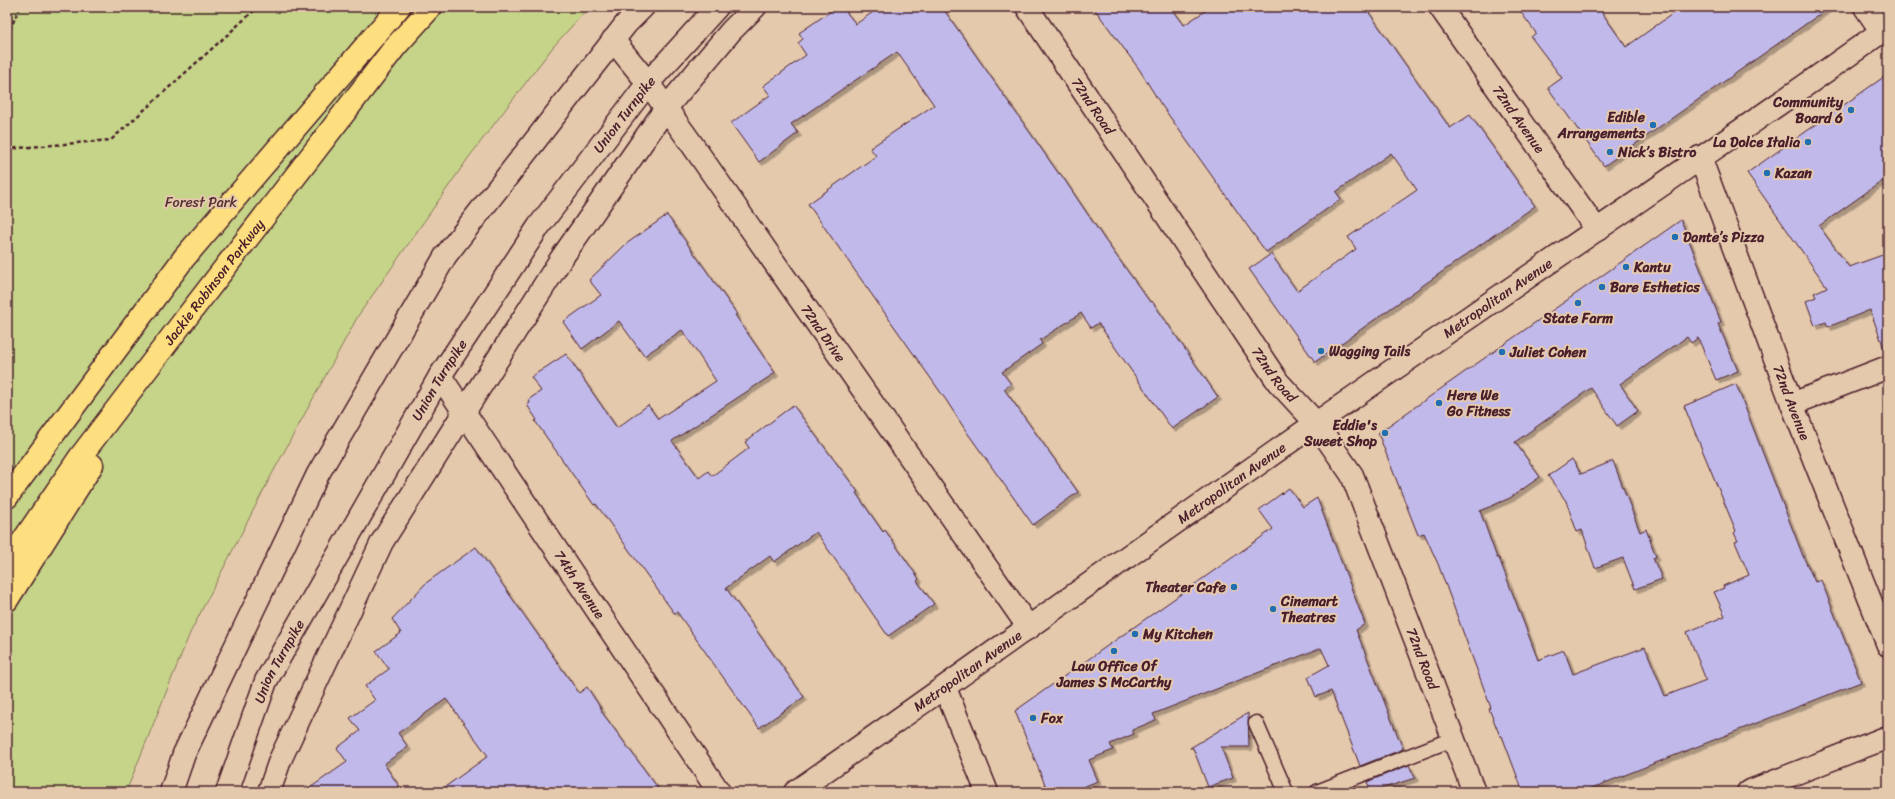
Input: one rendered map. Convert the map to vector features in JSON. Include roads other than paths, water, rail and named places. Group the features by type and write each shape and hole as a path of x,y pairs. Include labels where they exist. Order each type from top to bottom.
{"highway":[{"path":"7,497 184,258 398,7"},
{"name":"Jackie Robinson Parkway","path":"7,564 80,457 182,322 395,47 431,7"},
{"path":"7,600 182,322"}],"street":[{"path":"171,792 184,754 318,474 442,261 613,40 643,7"},
{"name":"Union Turnpike","path":"227,792 266,681 440,376 539,226 648,84 717,7"},
{"name":"Union Turnpike","path":"269,792 280,760 382,542 561,259 666,108 731,32 755,7"},
{"name":"72nd Road","path":"1027,7 1278,382 1316,423 1352,475 1474,792"},
{"name":"72nd Avenue","path":"1440,7 1598,230"},
{"path":"1865,7 1885,29"},
{"name":"Metropolitan Avenue","path":"795,792 945,688 1316,423 1598,230 1700,157 1885,29"},
{"name":"72nd Drive","path":"613,40 666,108 1029,628"},
{"name":"72nd Avenue","path":"1700,157 1792,404 1888,645"},
{"path":"1792,404 1888,367"},
{"name":"74th Avenue","path":"440,376 720,792"},
{"path":"945,688 987,792"},
{"path":"1748,792 1888,737"}],"lane":[{"path":"1256,723 1286,792"},
{"path":"1317,792 1453,739"}],"place":[{"name":"Community Board 6","path":"1851,110"},
{"name":"Edible Arrangements","path":"1653,125"},
{"name":"La Dolce Italia","path":"1808,142"},
{"name":"Nick’s Bistro","path":"1610,152"},
{"name":"Kazan","path":"1767,173"},
{"name":"Dante’s Pizza","path":"1675,237"},
{"name":"Kantu","path":"1626,267"},
{"name":"Bare Esthetics","path":"1602,287"},
{"name":"State Farm","path":"1578,303"},
{"name":"Wagging Tails","path":"1321,351"},
{"name":"Juliet Cohen","path":"1502,352"},
{"name":"Here We Go Fitness","path":"1439,403"},
{"name":"Eddie's Sweet Shop","path":"1385,433"},
{"name":"Theater Cafe","path":"1234,587"},
{"name":"Cinemart Theatres","path":"1273,609"},
{"name":"My Kitchen","path":"1135,634"},
{"name":"Law Office Of James S McCarthy","path":"1114,651"},
{"name":"Fox","path":"1033,718"}],"park label":[{"name":"Forest Park","path":"201,202"}]}
